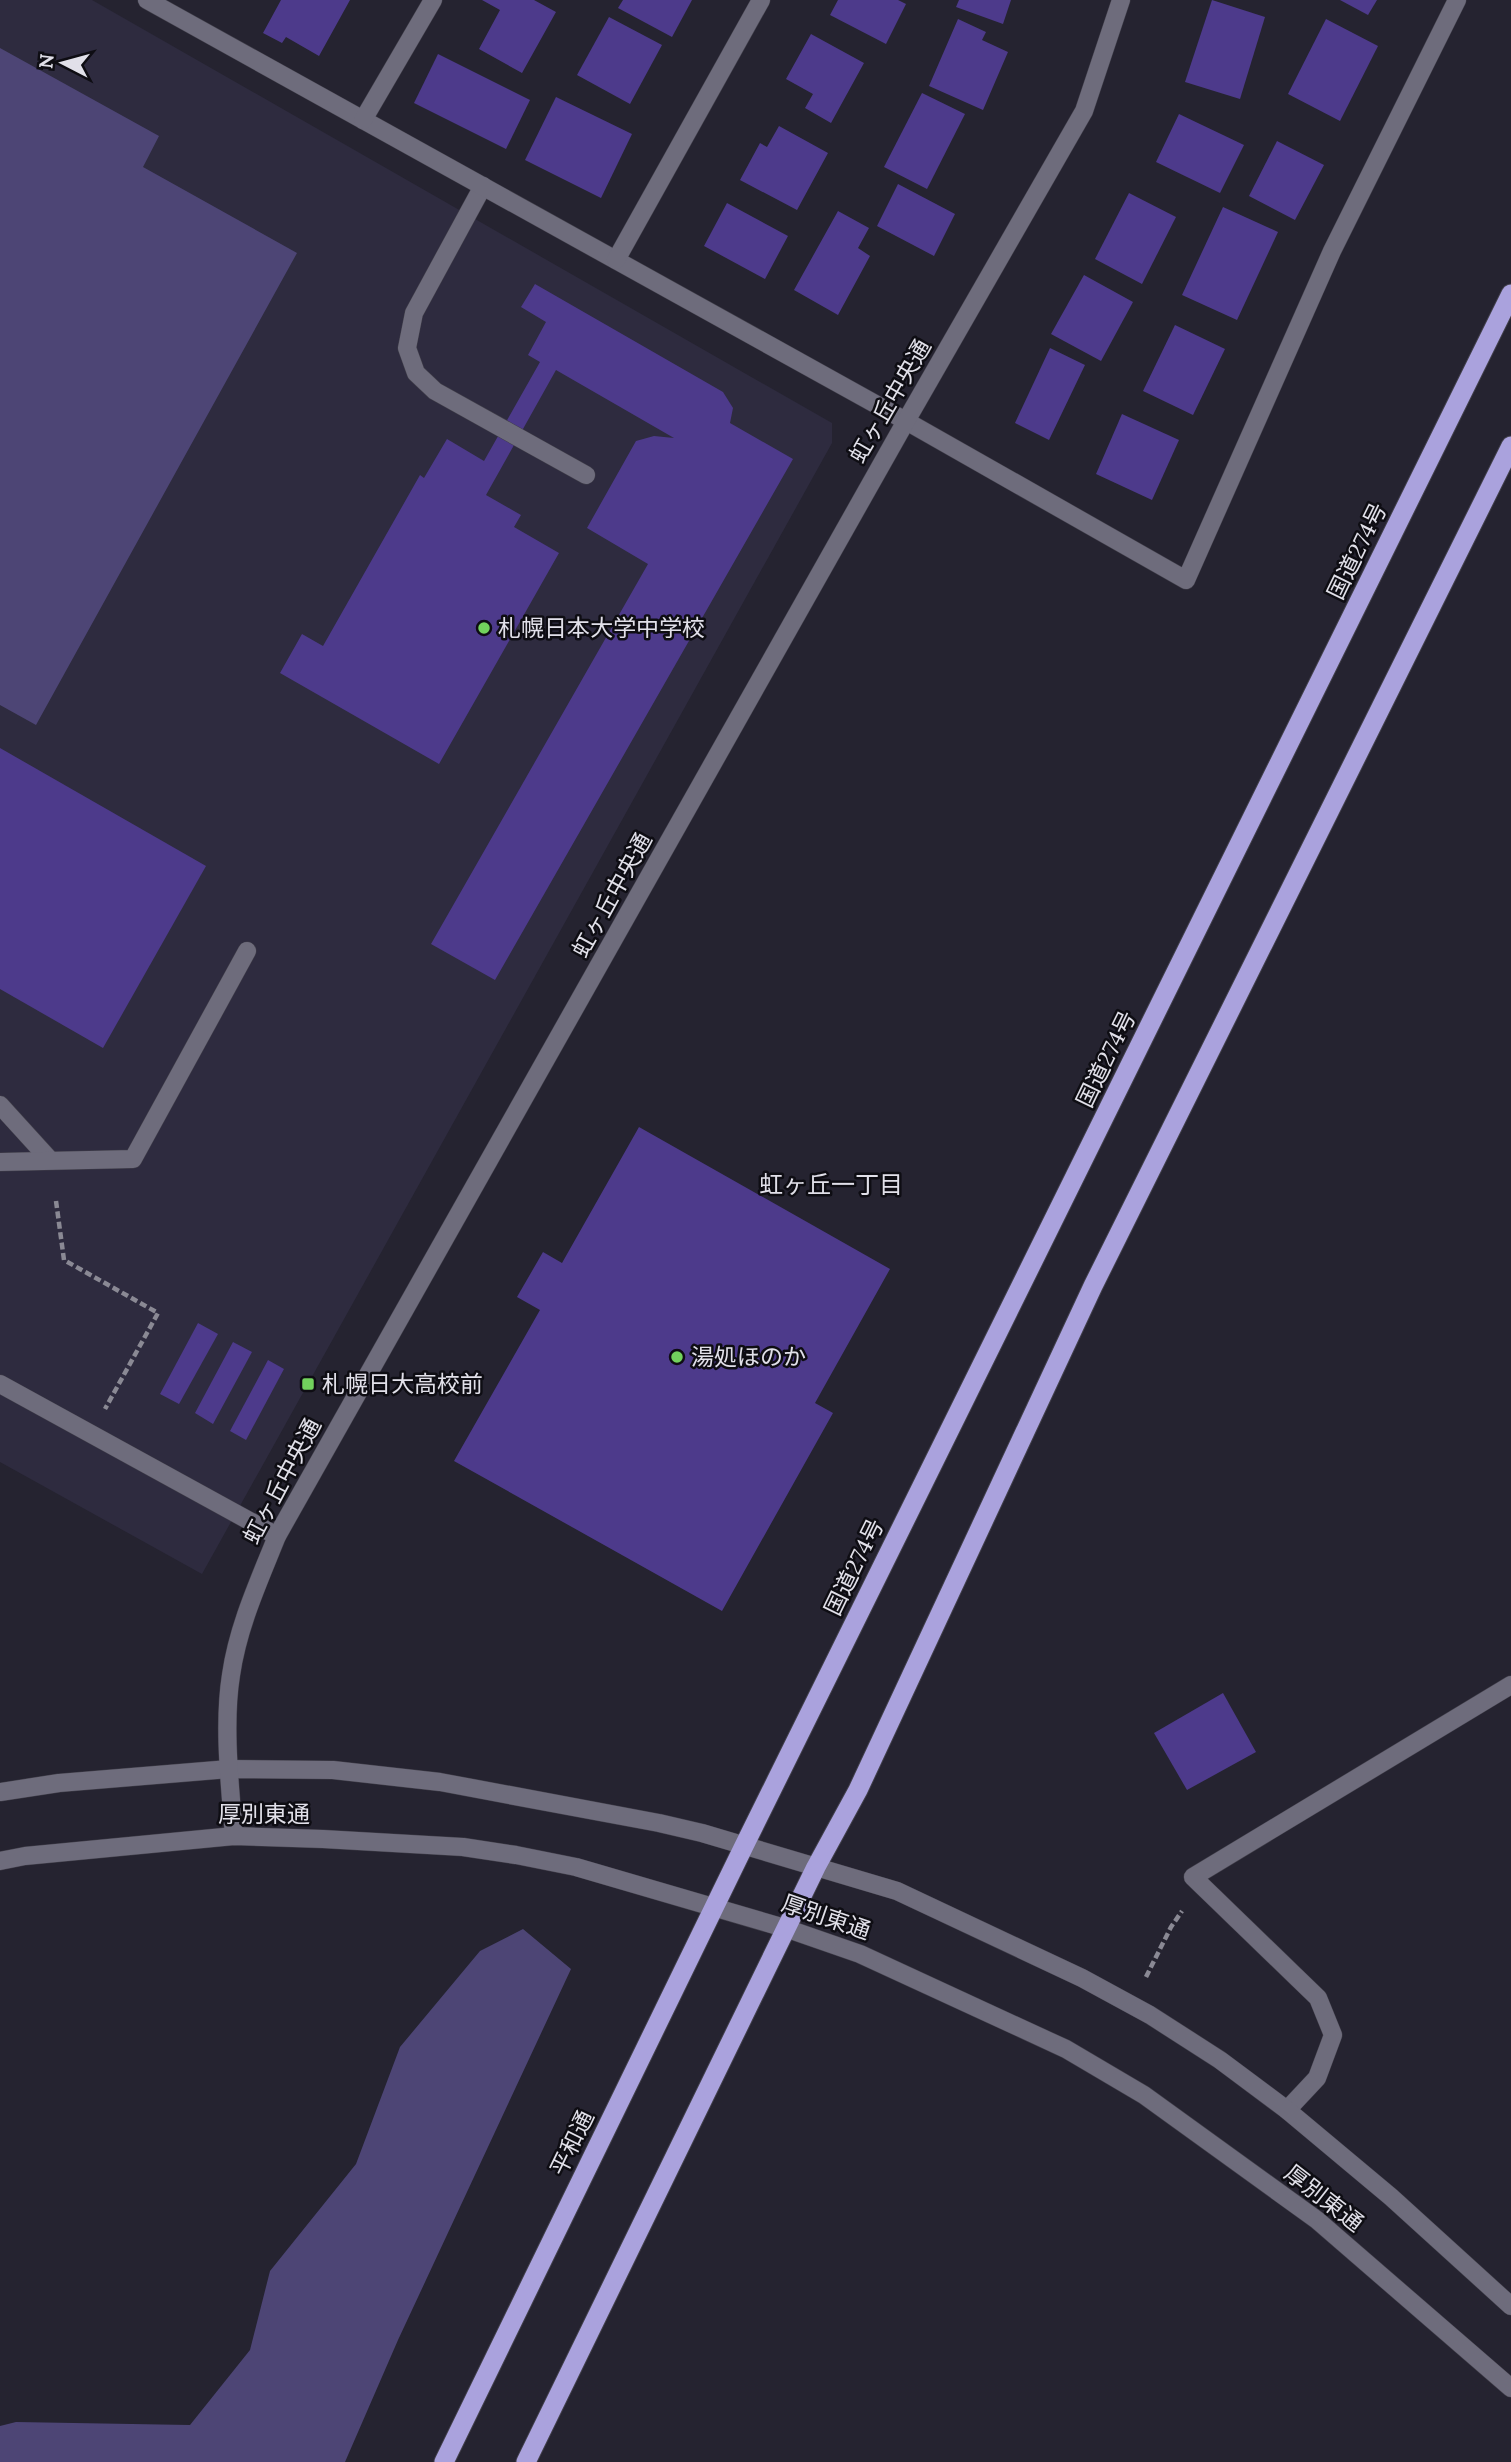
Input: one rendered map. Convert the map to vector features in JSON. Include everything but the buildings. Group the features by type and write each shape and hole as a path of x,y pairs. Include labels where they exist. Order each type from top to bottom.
{"highway":[{"name":"国道274号","path":"744,1846 1511,294"},
{"path":"526,2462 816,1867 858,1790 1093,1286 1511,446"},
{"name":"平和通","path":"449,2454 744,1846"}],"street":[{"path":"147,0 906,421 1186,580 1332,251 1457,0"},
{"path":"363,120 433,0"},
{"path":"616,260 761,0"},
{"name":"虹ヶ丘中央通","path":"234,1836 229,1769 230,1675 245,1615 277,1536 906,421 1084,111 1121,0"},
{"path":"483,186 414,313 407,348 416,373 435,391 586,475"},
{"path":"0,1162 133,1158 247,951"},
{"path":"0,1105 50,1160"},
{"path":"0,1384 277,1536"},
{"path":"1287,2110 1318,2078 1333,2035 1318,1998 1193,1877 1511,1685"},
{"name":"厚別東通","path":"0,1792 59,1783 229,1769 333,1770 440,1782 659,1822 897,1891 1082,1978 1220,2060 1287,2110 1391,2197 1511,2306"},
{"name":"厚別東通","path":"0,1861 25,1856 234,1836 463,1847 576,1867 788,1929 887,1965 1066,2049 1144,2095 1317,2220 1511,2388"}],"path":[{"path":"56,1201 64,1260 158,1313 91,1435"},
{"path":"1131,2005 1171,1927 1200,1884"}],"shaded area":[{"path":"0,0 92,0 832,423 832,443 202,1574 0,1462"},
{"path":"0,48 159,136 143,167 297,253 36,725 0,705"},
{"path":"523,1929 571,1969 398,2340 345,2462 0,2462 0,2426 16,2422 190,2425 250,2350 270,2271 356,2164 400,2047 480,1951"}],"place":[{"name":"札幌日本大学中学校","path":"484,628"},
{"name":"湯処ほのか","path":"677,1357"},
{"name":"札幌日大高校前","path":"308,1384"}],"district":[{"name":"虹ヶ丘一丁目","path":"831,1185"}]}
